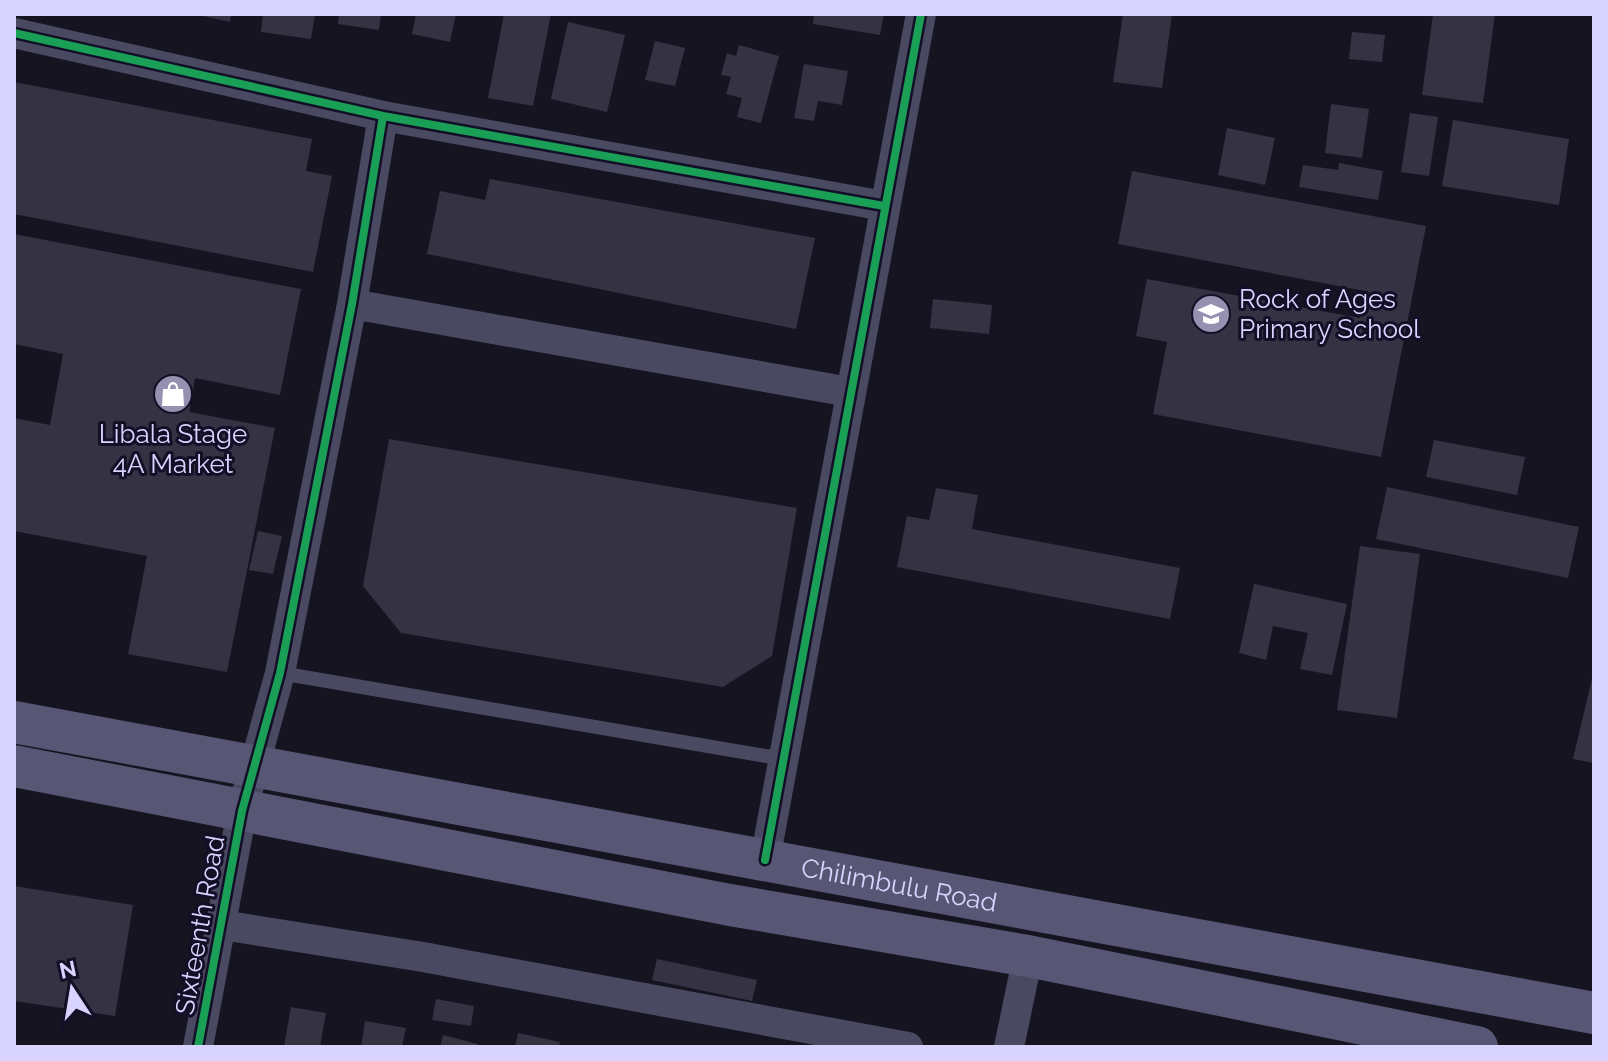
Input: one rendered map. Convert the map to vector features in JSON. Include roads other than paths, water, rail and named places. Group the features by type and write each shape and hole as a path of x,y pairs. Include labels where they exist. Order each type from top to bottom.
{"main road":[{"name":"Chilimbulu Road","path":"14,722 1594,1013"},
{"name":"Chilimbulu Road","path":"14,766 715,902 1028,956 1477,1047"}],"street":[{"path":"765,860 921,14"},
{"path":"14,33 383,116 884,206"},
{"name":"Sixteenth Road","path":"198,1047 242,811 280,673 352,304 383,116"},
{"path":"352,304 850,392"},
{"path":"222,925 423,957 908,1047"},
{"path":"1009,1047 1028,956"}],"lane":[{"path":"280,673 783,759"}],"place":[{"name":"Rock of Ages Primary School","path":"1211,314"},
{"name":"Libala Stage 4A Market","path":"173,394"}]}
